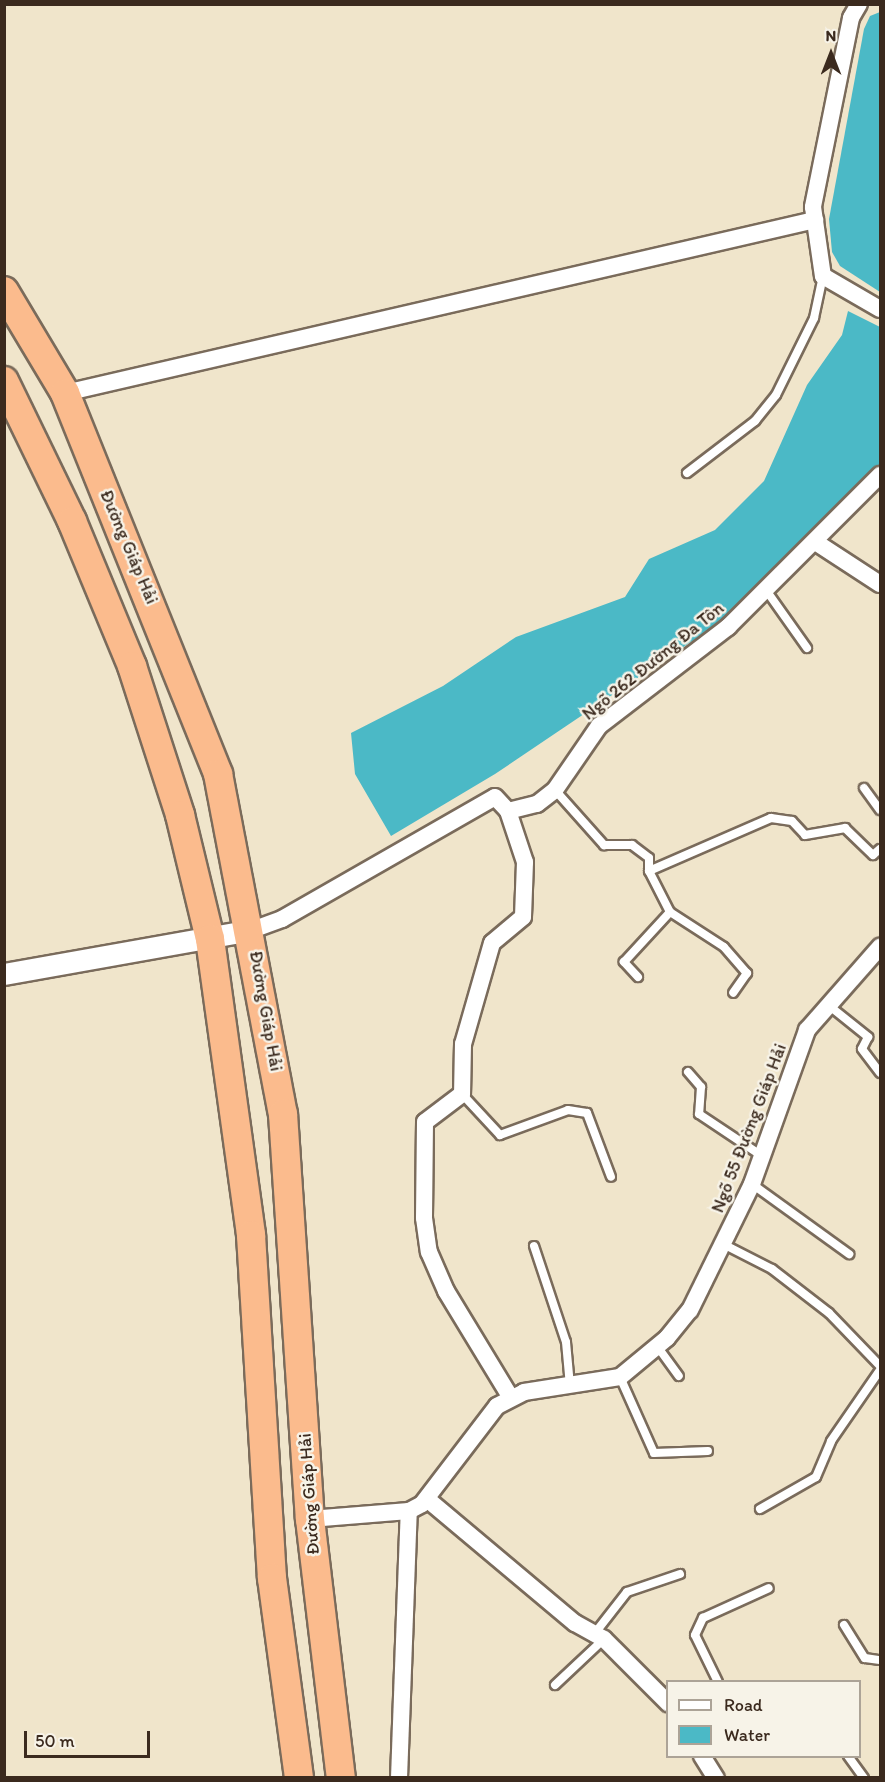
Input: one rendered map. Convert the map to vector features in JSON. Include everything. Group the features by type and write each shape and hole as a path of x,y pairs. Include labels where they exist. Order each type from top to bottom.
{"highway":[{"name":"Đường Giáp Hải","path":"4,291 65,393 218,774 252,930 283,1114 310,1520 322,1638 341,1778"},
{"path":"4,381 11,409 72,521 132,666 180,815 210,939 251,1235 260,1424 280,1645 299,1778"},
{"path":"72,521 111,503"},
{"path":"260,1424 304,1420"},
{"path":"280,1645 322,1638"}],"street":[{"path":"859,4 850,18 819,174 815,220 823,276 880,309"},
{"path":"65,393 815,220"},
{"name":"Ngõ 262 Đường Đa Tôn","path":"508,811 520,812 555,790 599,726 728,627 817,543 880,475"},
{"path":"817,543 880,584"},
{"path":"4,974 252,930 282,919 495,797 508,811 525,862 523,917 492,943 463,1044 462,1094 425,1122 429,1252 511,1398 474,1432 428,1499 409,1511 310,1520"},
{"name":"Ngõ 55 Đường Giáp Hải","path":"511,1398 620,1377 657,1346 690,1310 752,1184 807,1030 827,1003 880,947"},
{"path":"428,1499 600,1636 666,1701"},
{"path":"399,1778 409,1511"},
{"path":"703,1758 716,1778"}],"lane":[{"path":"687,472 755,421 776,395 814,318 823,276"},
{"path":"766,590 807,648"},
{"path":"864,788 880,810"},
{"path":"555,790 593,837 604,844 632,844 649,858 649,871 670,912 724,947 747,973 733,993"},
{"path":"649,871 771,818 792,821 805,835 845,828 873,855 880,849"},
{"path":"638,976 624,962 670,912"},
{"path":"827,1003 868,1036 862,1048 880,1073"},
{"path":"688,1072 701,1087 699,1114 762,1156"},
{"path":"462,1094 500,1135 568,1110 587,1113 611,1177"},
{"path":"752,1184 849,1254"},
{"path":"723,1244 782,1277 829,1313 880,1368 831,1441 816,1477 760,1509"},
{"path":"534,1245 566,1342 570,1387"},
{"path":"657,1346 679,1376"},
{"path":"620,1377 654,1453 708,1450"},
{"path":"555,1685 600,1636 627,1592 680,1575"},
{"path":"717,1680 695,1635 703,1618 769,1588"},
{"path":"844,1625 865,1658 880,1660"},
{"path":"850,1758 864,1778"}],"water":[{"path":"880,12 880,292 840,266 832,252 829,219 864,29 870,16"},
{"path":"848,311 880,327 880,466 722,621 495,774 391,836 355,774 351,733 443,686 516,637 625,597 649,559 715,530 764,481 807,385 842,335"}]}
